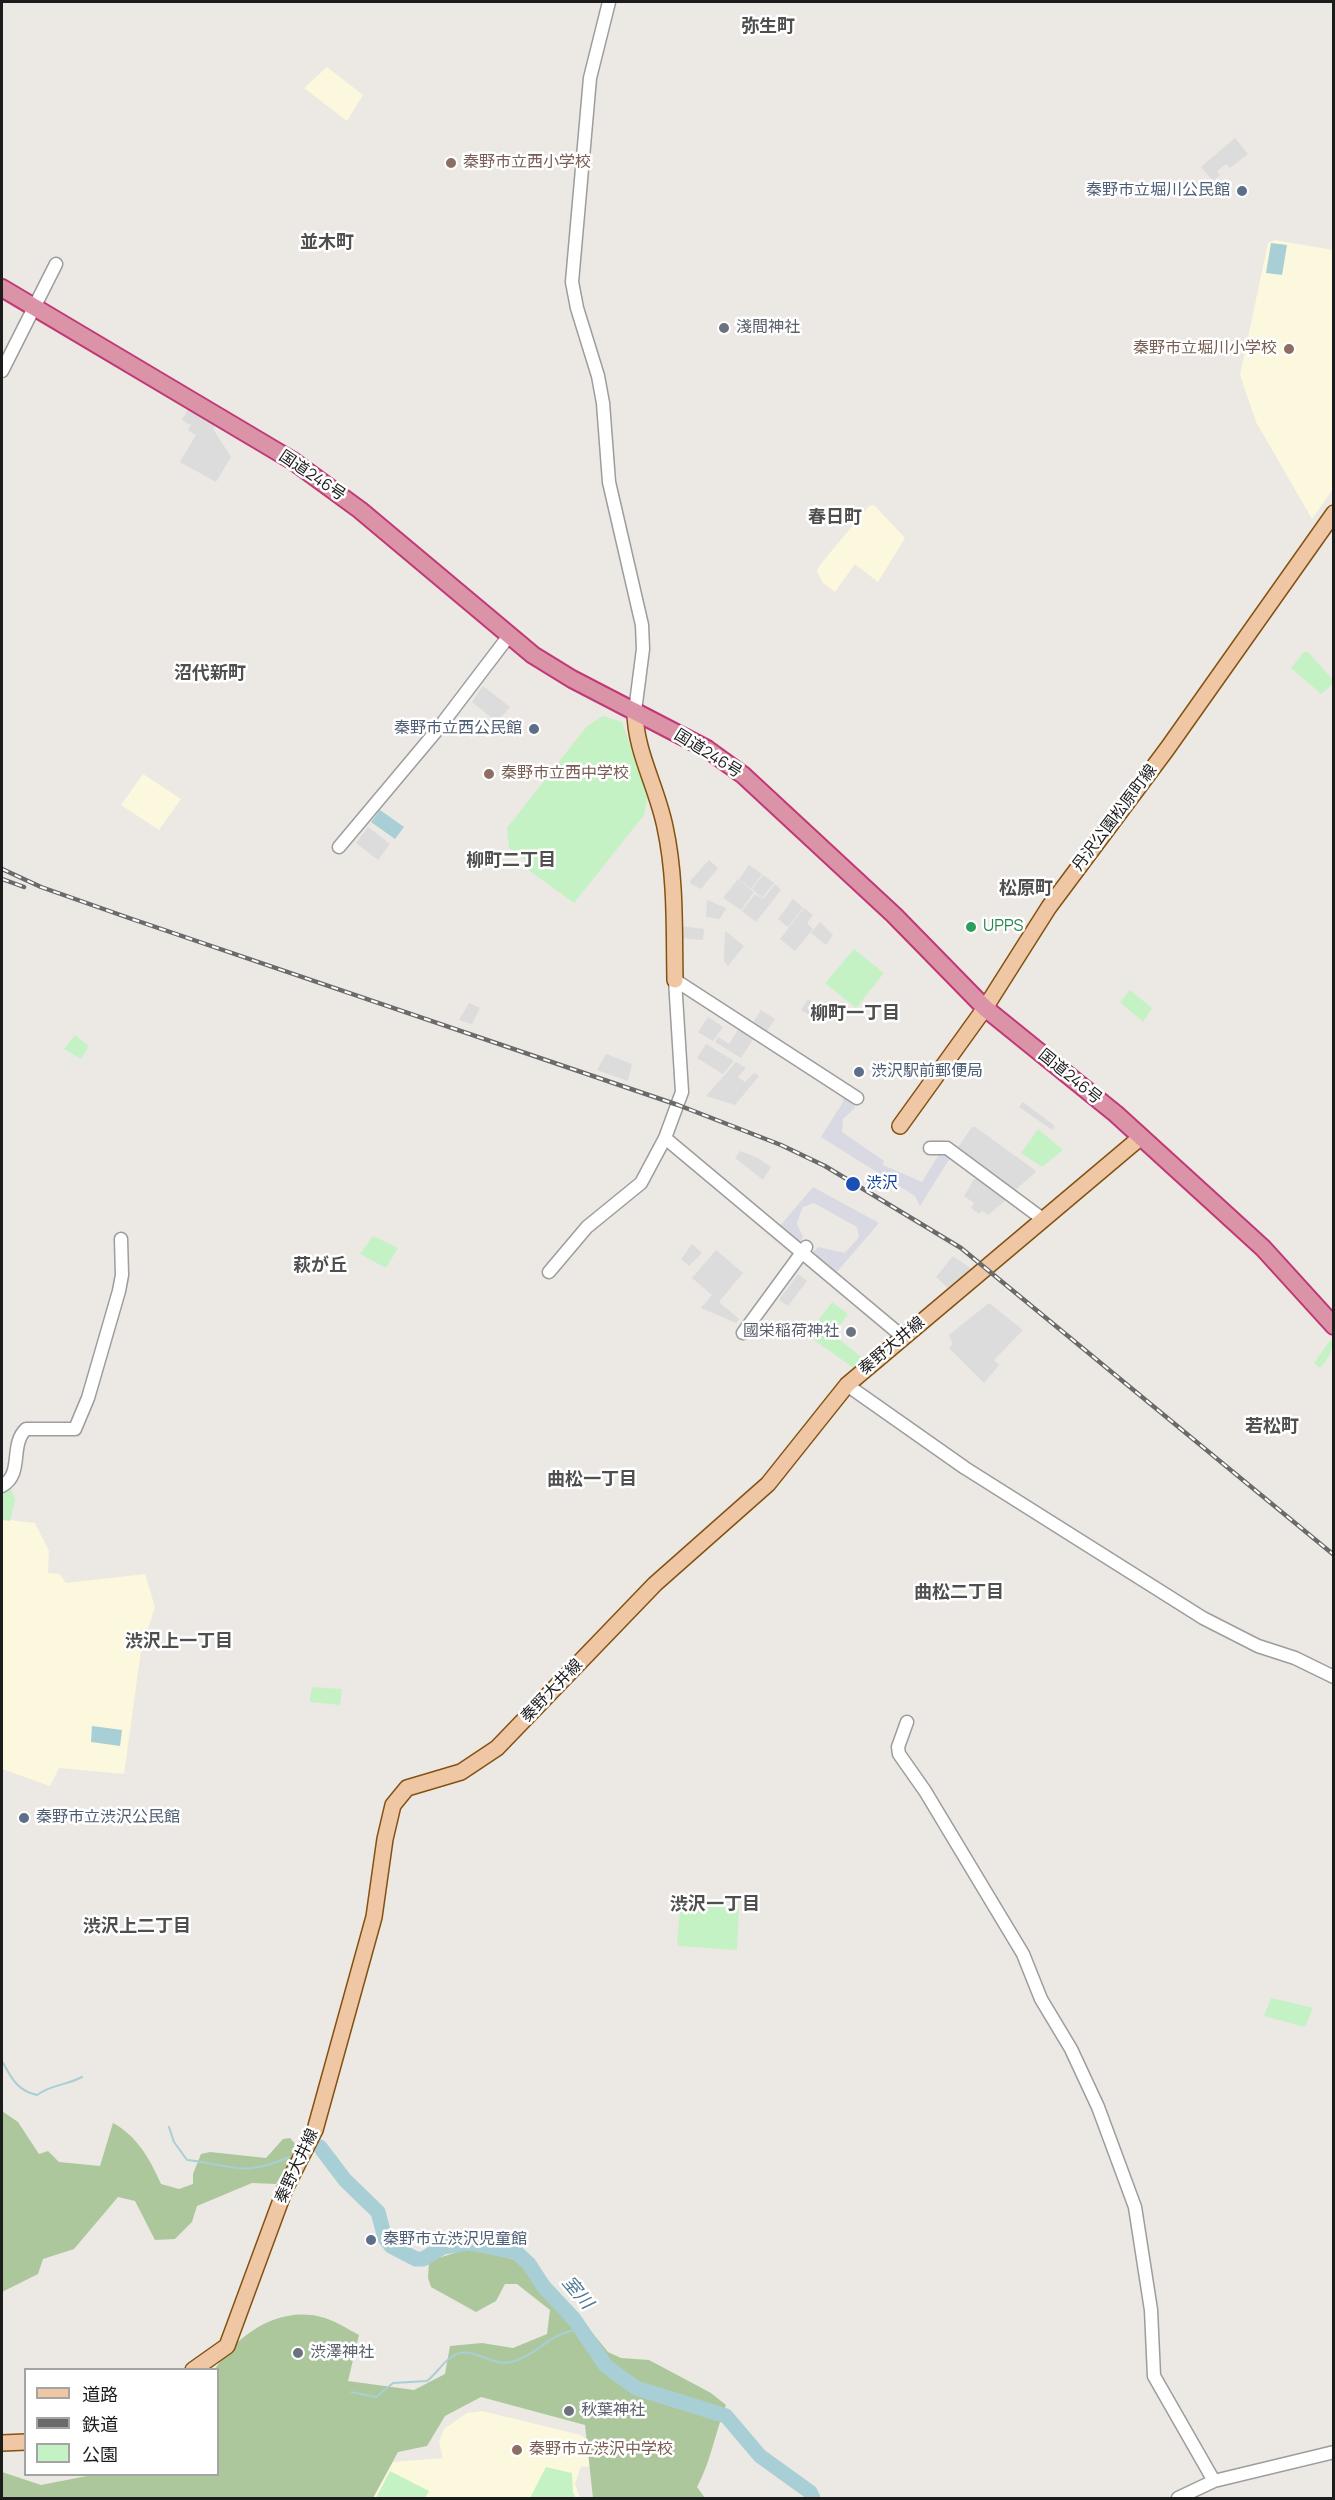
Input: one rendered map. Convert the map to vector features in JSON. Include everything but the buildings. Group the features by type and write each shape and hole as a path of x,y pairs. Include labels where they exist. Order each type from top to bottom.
{"highway":[{"name":"国道246号","path":"2,288 293,461 360,510 508,637 572,680 707,749 757,787 894,915 985,1008 1141,1137 1263,1248 1334,1326"}],"main road":[{"name":"丹沢公園松原町線","path":"900,1126 985,1008 1049,907 1167,749 1334,513"},
{"path":"635,711 635,732 658,797 669,849 675,980"},
{"name":"秦野大井線","path":"196,2368 227,2346 280,2199 315,2130 374,1917 385,1839 393,1805 398,1796 420,1782 467,1769 497,1748 655,1584 768,1484 847,1384 1141,1137"},
{"path":"2,2444 24,2442"}],"street":[{"path":"609,2 590,78 572,282 577,308 598,376 603,403 609,482 642,625 643,649 635,711"},
{"path":"2,371 56,264"},
{"path":"339,847 438,729 508,637"},
{"path":"675,980 857,1098"},
{"path":"549,1272 587,1227 640,1183 665,1138 682,1092 675,980"},
{"path":"665,1138 804,1250 903,1337"},
{"path":"930,1148 947,1148 1044,1220"},
{"path":"2,1486 12,1477 18,1440 26,1429 75,1429 88,1398 122,1275 121,1239"},
{"path":"743,1333 804,1250"},
{"path":"847,1384 965,1468 1203,1618 1258,1646 1295,1658 1334,1677"},
{"path":"907,1722 898,1747 899,1754 925,1791 1023,1954 1041,1999 1071,2049 1098,2107 1136,2207 1151,2310 1154,2376 1214,2481"},
{"path":"1178,2499 1214,2481 1334,2452"}],"shaded area":[{"path":"327,67 363,95 347,121 304,88"},
{"path":"1235,138 1248,154 1230,168 1226,164 1217,171 1220,175 1213,181 1201,167"},
{"name":"秦野市立堀川小学校","path":"1275,240 1333,250 1333,489 1312,519 1256,422 1240,375 1268,243"},
{"path":"188,409 216,425 213,429 231,457 216,482 180,462 196,435 188,430 191,425 182,420"},
{"path":"874,505 905,538 878,582 855,564 835,592 823,583 817,571 819,566 869,506"},
{"path":"483,686 510,707 497,722 472,702"},
{"path":"143,774 181,799 159,830 121,805"},
{"path":"368,827 390,844 378,860 356,843"},
{"path":"709,860 718,868 701,889 691,884 690,881"},
{"path":"749,865 762,874 751,889 739,879"},
{"path":"763,875 774,883 762,898 752,889"},
{"path":"738,879 754,892 741,910 723,898"},
{"path":"775,884 781,890 756,922 742,911 755,894 763,899"},
{"path":"793,899 803,908 788,927 778,919"},
{"path":"707,900 726,908 720,919 706,917"},
{"path":"804,908 813,915 807,923 813,929 795,951 780,939"},
{"path":"820,922 833,935 826,945 811,933"},
{"path":"680,926 704,929 703,940 680,938"},
{"path":"725,931 744,946 728,966 724,961"},
{"path":"808,999 823,1008 816,1019 801,1010"},
{"path":"469,1003 480,1008 472,1024 459,1020"},
{"path":"761,1010 775,1019 767,1031 753,1022"},
{"path":"708,1017 723,1027 713,1041 698,1032"},
{"path":"739,1028 754,1038 741,1058 715,1042 718,1037 729,1044"},
{"path":"706,1044 734,1061 723,1074 697,1058"},
{"path":"606,1054 632,1064 628,1081 597,1070"},
{"path":"736,1062 746,1068 738,1077 745,1082 754,1073 759,1076 735,1105 706,1096"},
{"path":"843,1094 854,1103 855,1108 843,1119 842,1132 884,1161 883,1165 922,1182 941,1151 953,1158 948,1161 920,1206 915,1196 821,1137 843,1102"},
{"path":"1023,1102 1055,1126 1052,1130 1019,1107"},
{"path":"972,1127 1035,1170 1035,1173 1015,1190 1011,1190 959,1150 958,1147"},
{"path":"740,1151 758,1158 771,1167 763,1180 735,1158"},
{"path":"974,1179 978,1179 1006,1200 988,1215 982,1211 979,1214 971,1208 974,1203 964,1196"},
{"path":"813,1187 879,1223 835,1274 814,1256 813,1252 818,1247 845,1253 859,1237 857,1227 814,1203 803,1207 800,1214 797,1224 803,1237 800,1242 779,1227"},
{"path":"692,1244 702,1253 689,1266 681,1259"},
{"path":"716,1250 743,1273 719,1302 739,1319 736,1323 711,1312 713,1310 710,1312 701,1308 712,1295 692,1278"},
{"path":"953,1256 973,1270 951,1291 936,1277"},
{"path":"798,1274 807,1281 788,1306 779,1300"},
{"path":"989,1303 1023,1330 994,1360 999,1365 984,1383 949,1348 953,1344 949,1335"},
{"path":"2,1519 35,1523 49,1551 48,1573 60,1574 66,1583 145,1574 155,1607 141,1651 124,1774 59,1768 50,1786 2,1769"},
{"name":"秦野市立渋沢中学校","path":"482,2411 581,2435 592,2445 592,2465 581,2466 575,2484 580,2498 373,2498 393,2462 443,2458 439,2442 444,2429 467,2413"}],"green space":[{"path":"1304,652 1308,652 1333,680 1333,684 1321,694 1291,668"},
{"path":"603,716 622,722 648,796 644,815 574,903 523,866 527,861 509,848 507,828 587,726"},
{"path":"854,949 884,973 856,1008 825,983"},
{"path":"1130,990 1152,1008 1143,1022 1120,1002"},
{"path":"75,1035 89,1046 81,1059 64,1049"},
{"path":"1038,1129 1063,1150 1042,1167 1021,1153"},
{"path":"373,1236 398,1248 386,1268 360,1254"},
{"path":"832,1302 848,1314 833,1334 865,1360 855,1369 807,1335"},
{"path":"1331,1339 1331,1351 1320,1368 1314,1363"},
{"path":"11,1489 15,1500 10,1521 2,1520 2,1493"},
{"path":"312,1687 342,1689 340,1705 310,1702"},
{"path":"681,1899 739,1908 737,1950 679,1946 677,1943"},
{"path":"1271,1998 1313,2008 1305,2027 1264,2016"},
{"path":"2,2111 18,2122 39,2154 48,2151 59,2162 100,2166 113,2123 136,2141 161,2184 179,2189 193,2184 193,2174 201,2154 210,2152 266,2158 283,2139 290,2138 299,2148 276,2184 252,2183 197,2206 192,2222 175,2239 155,2240 135,2201 118,2197 74,2249 43,2259 38,2274 2,2292"},
{"path":"467,2249 513,2259 522,2265 554,2307 590,2330 608,2352 621,2358 649,2360 711,2393 726,2405 706,2467 697,2487 705,2498 593,2498 585,2425 481,2397 445,2416 427,2446 398,2452 373,2498 2,2498 2,2472 41,2485 87,2476 219,2476 219,2368 216,2368 224,2356 248,2334 276,2319 292,2315 308,2315 325,2318 342,2326 359,2335 348,2381 414,2390 445,2374 450,2346 482,2343 513,2348 547,2334 550,2310 517,2284 505,2284 496,2301 476,2312 431,2287 428,2278 429,2261"},
{"path":"546,2467 572,2473 573,2493 576,2498 530,2498"},
{"path":"390,2471 429,2491 425,2498 376,2498"}],"water":[{"path":"1271,243 1287,245 1282,275 1266,273"},
{"path":"380,810 404,827 395,839 371,822"},
{"path":"92,1726 122,1730 120,1746 91,1742"}],"waterway":[{"name":"室川","path":"2,2061 20,2087 37,2095 47,2089 82,2077"},
{"name":"室川","path":"169,2127 174,2142 187,2160 248,2168 260,2167 289,2157"},
{"name":"室川","path":"320,2147 345,2180 378,2212 385,2238 391,2246 416,2259 423,2259 443,2247 469,2243 516,2252 529,2264 544,2287 574,2319 606,2366 636,2388 726,2416 760,2456 810,2492 813,2498"},
{"path":"351,2392 376,2397 393,2383 427,2381 450,2358 458,2354 474,2354 506,2363 515,2361 560,2335 580,2329"}],"railway":[{"path":"2,869 41,887 129,918 678,1105 781,1145 825,1166 961,1248 1334,1555"},
{"path":"2,879 24,887"}],"place":[{"name":"秦野市立西小学校","path":"451,163"},
{"name":"秦野市立堀川公民館","path":"1242,191"},
{"name":"淺間神社","path":"724,328"},
{"name":"秦野市立堀川小学校","path":"1289,349"},
{"name":"秦野市立西公民館","path":"534,729"},
{"name":"秦野市立西中学校","path":"489,774"},
{"name":"UPPS","path":"971,927"},
{"name":"渋沢駅前郵便局","path":"859,1072"},
{"name":"渋沢","path":"853,1184"},
{"name":"國栄稲荷神社","path":"851,1332"},
{"name":"秦野市立渋沢公民館","path":"24,1818"},
{"name":"秦野市立渋沢児童館","path":"371,2240"},
{"name":"渋澤神社","path":"298,2353"},
{"name":"秋葉神社","path":"569,2411"},
{"name":"秦野市立渋沢中学校","path":"517,2450"}],"district":[{"name":"弥生町","path":"768,27"},
{"name":"並木町","path":"327,243"},
{"name":"春日町","path":"835,518"},
{"name":"沼代新町","path":"210,674"},
{"name":"柳町二丁目","path":"511,861"},
{"name":"松原町","path":"1026,889"},
{"name":"柳町一丁目","path":"855,1014"},
{"name":"萩が丘","path":"320,1266"},
{"name":"若松町","path":"1272,1427"},
{"name":"曲松一丁目","path":"592,1480"},
{"name":"曲松二丁目","path":"959,1593"},
{"name":"渋沢上一丁目","path":"179,1642"},
{"name":"渋沢一丁目","path":"715,1905"},
{"name":"渋沢上二丁目","path":"137,1927"}]}
